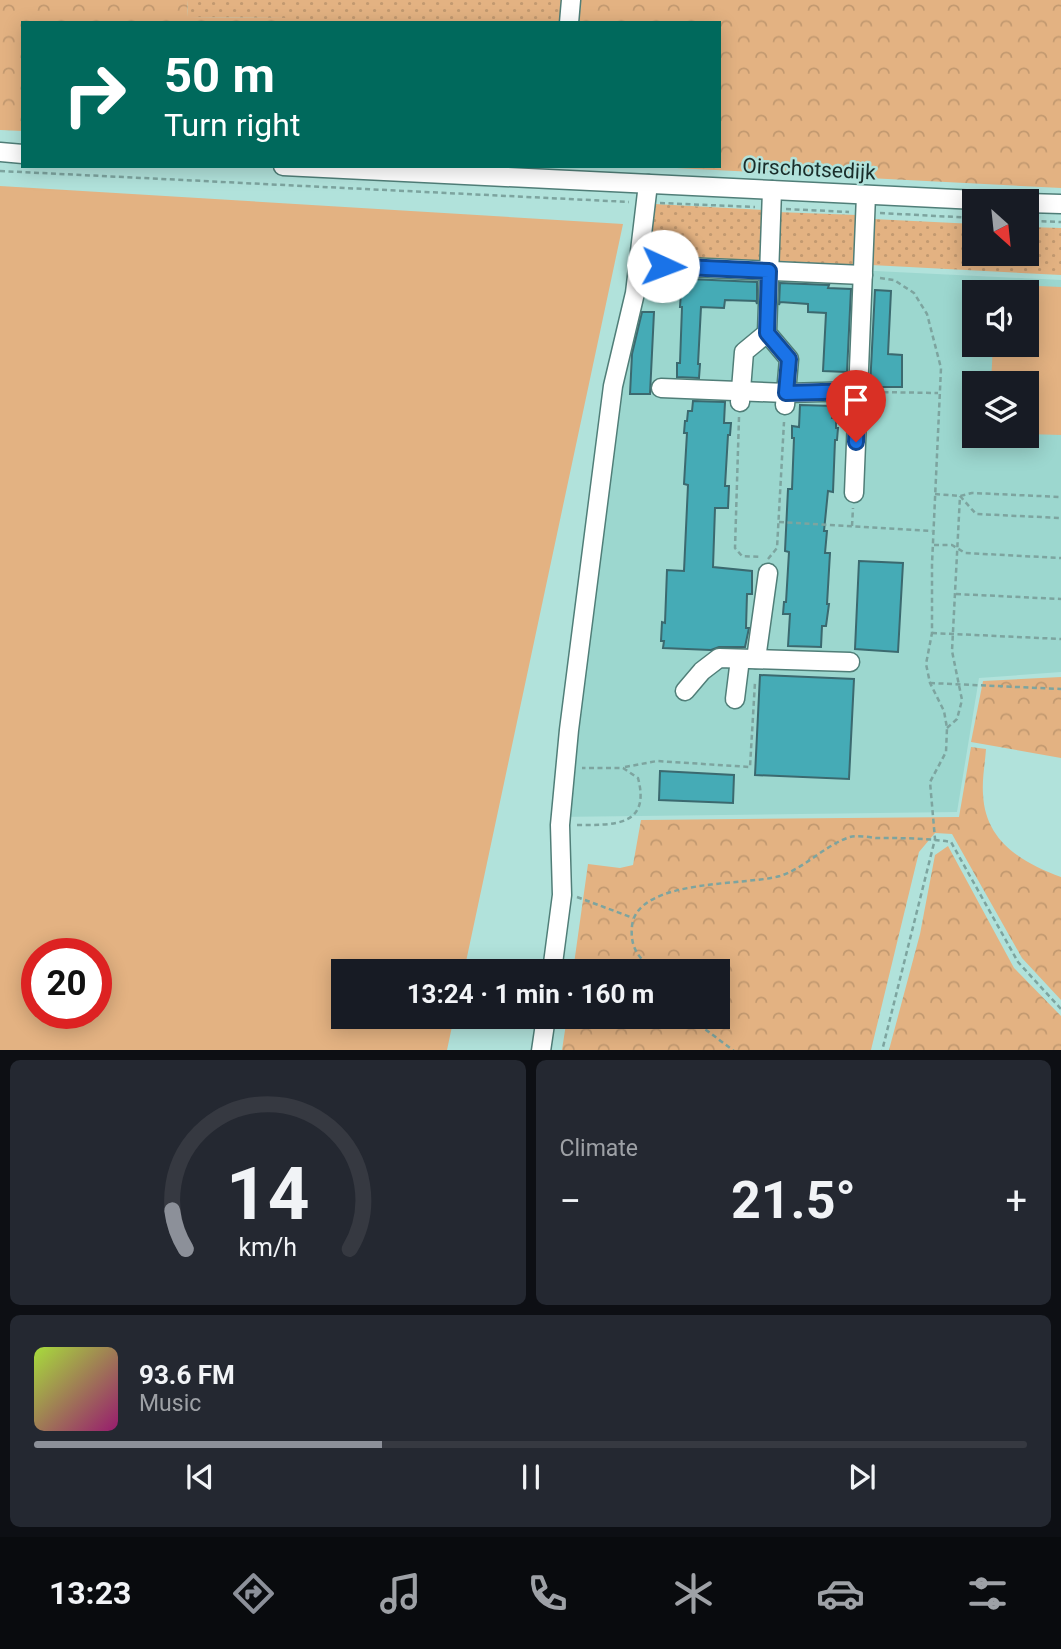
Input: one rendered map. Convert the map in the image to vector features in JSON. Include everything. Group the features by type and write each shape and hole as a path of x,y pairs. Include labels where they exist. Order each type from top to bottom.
{"street":[{"path":"569,21 571,0"},
{"path":"0,152 21,153"},
{"name":"Oirschotsedijk","path":"361,168 557,173 647,193 866,204 962,202"},
{"path":"554,959 562,895 560,820 565,778 613,386 635,293 647,193"},
{"path":"772,199 767,333 789,359 786,399"},
{"path":"1040,203 1061,204"},
{"path":"853,493 866,204"},
{"path":"663,266 863,275"},
{"path":"740,397 744,352 767,333"},
{"path":"662,388 786,399 858,391"},
{"path":"735,699 748,659 768,565"},
{"path":"685,691 702,671 719,658 850,662"},
{"path":"541,1050 544,1029"}],"path":[{"path":"0,171 647,193 866,204 962,216"},
{"path":"1040,221 1061,222"},
{"path":"863,275 894,280 914,293 927,314 941,368 930,618 932,633 926,664 930,683 944,712 947,728 946,752 930,782 935,839 882,1050"},
{"path":"858,391 940,393"},
{"path":"740,397 735,548 742,556 768,565 777,548 786,399"},
{"path":"935,494 960,496 972,493 1061,498"},
{"path":"960,496 976,514 1061,518"},
{"path":"947,728 957,719 962,700 952,651 960,496"},
{"path":"779,522 933,531"},
{"path":"933,545 952,545 965,553 1061,558"},
{"path":"954,594 1061,599"},
{"path":"932,633 1061,639"},
{"path":"625,767 657,761 750,767 748,659"},
{"path":"930,683 1061,689"},
{"path":"560,820 572,824 626,821 638,811 642,795 638,778 622,768 575,769 565,778"},
{"path":"640,959 630,940 633,918 642,906 662,896 699,885 780,876 850,837 935,839 951,842 1018,962 1061,1009"},
{"path":"570,895 633,918"},
{"path":"705,1029 733,1050"}],"shaded area":[{"path":"631,259 1061,280 1061,672 979,678 957,812 554,817"}],"green space":[{"path":"0,0 188,0 187,17 290,18 290,21 21,21 21,131 0,130"},
{"path":"188,0 565,0 563,21 290,21 290,18 187,17"},
{"path":"581,0 1061,0 1061,188 676,168 721,168 721,21 579,21"},
{"path":"0,186 623,224 467,959 331,959 331,1029 451,1029 447,1050 0,1050"},
{"path":"655,204 766,210 765,254 759,262 649,256"},
{"path":"777,212 857,215 854,266 779,261 775,252"},
{"path":"873,219 962,223 962,266 1040,266 1040,227 1061,228 1061,275 871,265"},
{"path":"1039,286 1061,287 1061,435 1039,434 1039,371 992,371 992,357 1039,357"},
{"path":"1061,677 1061,758 971,742 983,681"},
{"path":"971,747 986,749 983,794 990,825 998,837 1019,857 1061,877 1061,1000 1022,958 952,834 935,833 919,852 871,1050 562,1050 565,1029 730,1029 730,959 575,959 588,864 620,868 633,865 641,820 959,817"},
{"path":"948,846 1014,968 1061,1016 1061,1050 889,1050 920,934 935,855"}],"building":[{"path":"666,278 757,282 757,304 756,301 725,300 724,308 701,307 699,378 677,377 677,363 680,363 681,292 668,286"},
{"path":"780,283 829,285 828,288 851,289 847,372 823,371 826,313 808,312 808,304 780,302 779,305"},
{"path":"875,290 891,291 888,354 902,355 902,387 870,387"},
{"path":"642,312 654,312 650,394 630,394 632,354"},
{"path":"693,401 725,402 724,423 731,423 725,486 729,486 728,508 715,508 713,567 752,571 752,594 747,594 746,628 749,628 745,647 719,647 711,650 663,648 664,641 661,641 662,622 665,623 667,570 684,571 688,485 684,484 687,433 684,433 685,421 688,411 692,411"},
{"path":"800,405 833,406 832,418 836,418 838,428 833,492 828,491 824,531 827,531 825,553 830,553 829,604 826,626 822,626 821,647 788,646 790,614 783,614 789,552 785,551 788,489 792,489 792,426 799,427"},
{"path":"859,561 903,563 898,652 855,649"},
{"path":"760,675 854,679 849,779 755,775"},
{"path":"660,771 734,775 733,803 659,800"}],"route":[{"path":"663,266 769,271 767,333 789,359 786,393 858,391 856,442"}]}
